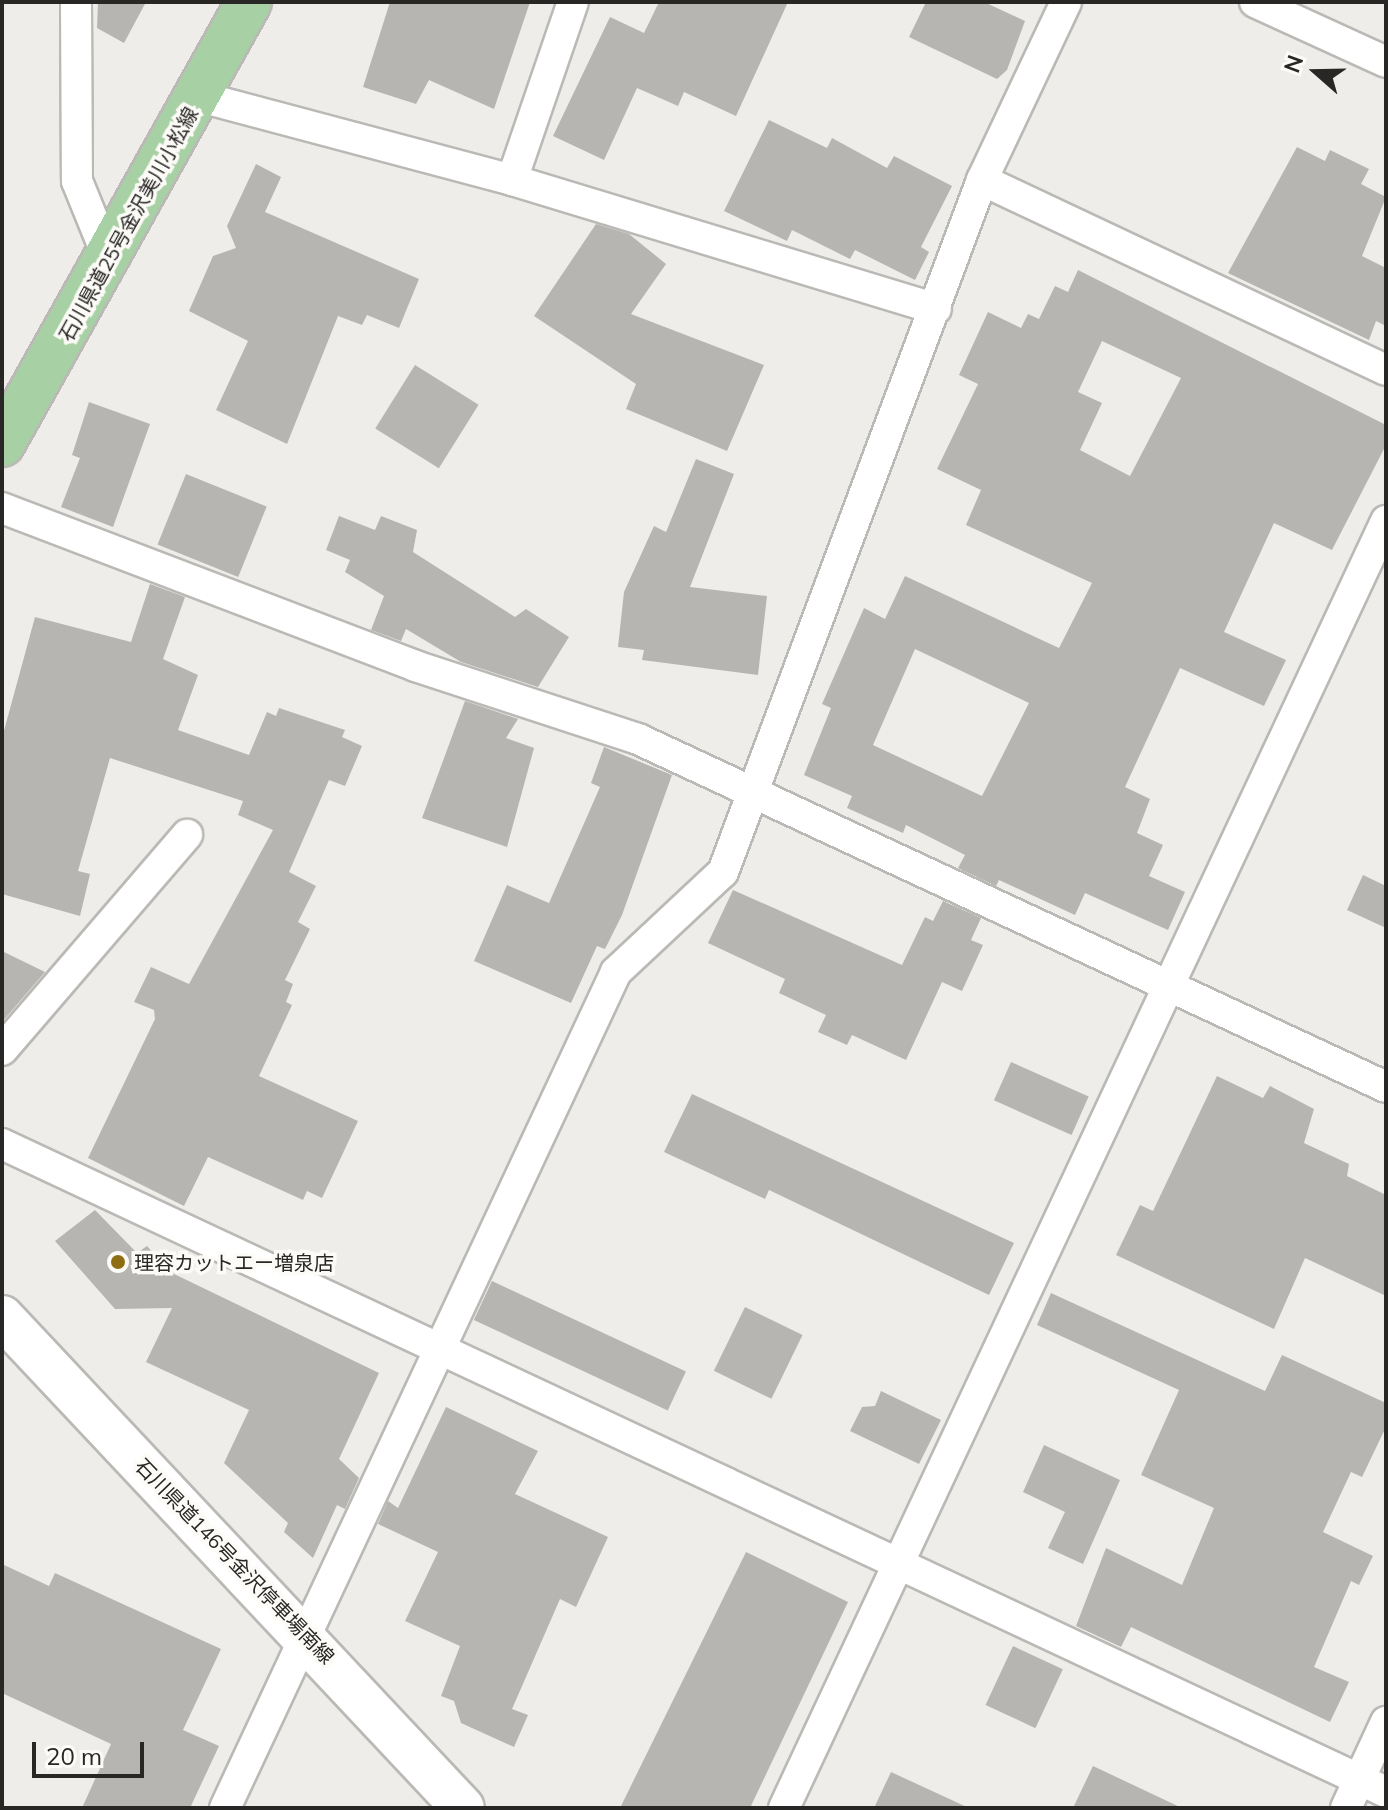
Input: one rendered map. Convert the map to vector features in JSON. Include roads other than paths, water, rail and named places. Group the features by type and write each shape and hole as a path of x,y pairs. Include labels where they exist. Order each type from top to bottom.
{"main road":[{"name":"石川県道25号金沢美川小松線","path":"2,444 109,260 249,2"},
{"name":"石川県道146号金沢停車場南線","path":"2,1317 308,1636 463,1808"}],"street":[{"path":"76,2 77,181 109,260"},
{"path":"512,180 573,2"},
{"path":"225,1808 616,972 723,872 982,180 1066,2"},
{"path":"1255,2 1386,62"},
{"path":"197,96 512,180 936,309"},
{"path":"982,180 1386,370"},
{"path":"2,508 415,666 638,739 1386,1087"},
{"path":"784,1808 1165,984 1386,521"},
{"path":"2,1050 187,835"},
{"path":"2,1144 1373,1786"},
{"path":"1346,1808 1373,1786 1386,1722"}],"place":[{"name":"理容カットエー増泉店","path":"118,1262"}]}
